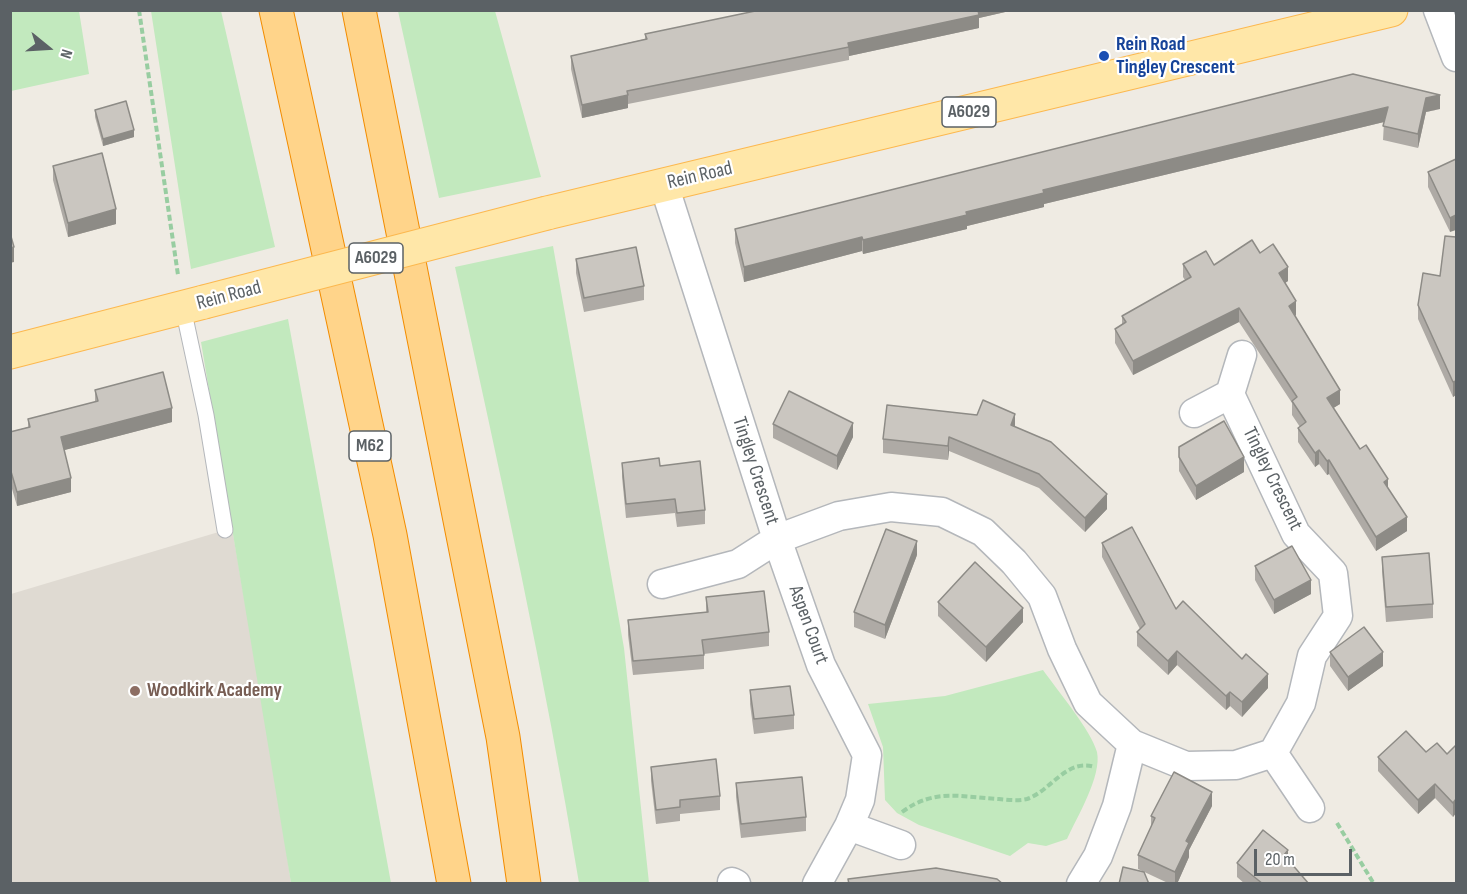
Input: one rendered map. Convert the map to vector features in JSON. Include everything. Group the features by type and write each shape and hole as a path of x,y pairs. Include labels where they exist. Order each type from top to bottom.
{"highway":[{"name":"M62","path":"276,10 390,535 454,884"},
{"path":"359,10 503,737 524,884"}],"main road":[{"name":"Rein Road","path":"10,352 547,213 1391,10"}],"street":[{"path":"1438,10 1456,57"},
{"name":"Tingley Crescent","path":"664,185 777,539 839,516 891,507 942,512 983,532 1014,562 1042,596 1062,649 1088,703 1132,744 1186,766 1236,765 1273,753 1301,703 1312,656 1338,616 1333,573 1296,534 1230,394"},
{"path":"1194,413 1230,394 1242,355"},
{"path":"662,584 738,564 777,539"},
{"name":"Aspen Court","path":"777,539 821,665 867,755 860,800 849,826 817,884"},
{"path":"1081,884 1098,856 1118,806 1132,744"},
{"path":"1273,753 1310,808"},
{"path":"849,826 890,841"}],"lane":[{"path":"194,305 207,415 225,530"}],"path":[{"path":"139,10 194,305"},
{"path":"890,841 894,818 918,801 942,794 1026,799 1070,769 1089,765 1123,776"},
{"path":"1310,808 1322,799 1374,884"}],"shaded area":[{"name":"Woodkirk Academy","path":"232,528 277,787 291,883 11,884 11,594"}],"green space":[{"path":"10,11 79,11 89,74 11,91"},
{"path":"151,11 221,11 275,247 191,269"},
{"path":"398,11 495,11 541,177 439,198"},
{"path":"553,246 624,648 649,883 579,883 537,651 455,267"},
{"path":"288,319 391,883 291,883 201,342"},
{"path":"1043,670 1081,722 1097,752 1096,773 1067,839 1046,846 1028,843 1010,856 919,825 897,813 885,800 883,747 868,704 945,696"}],"building":[{"path":"760,10 978,10 979,15 848,43 849,47 627,91 628,95 582,105 571,56 647,39 645,34"},
{"path":"1353,74 1440,95 1426,98 1418,134 1383,126 1388,107 1043,190 1044,193 966,212 967,215 863,240 862,237 744,267 735,229"},
{"path":"126,101 134,130 103,139 95,110"},
{"path":"102,153 116,209 68,223 53,166"},
{"path":"1456,159 1456,215 1450,218 1428,172"},
{"path":"10,233 14,247 10,248"},
{"path":"1445,236 1456,237 1456,381 1453,382 1418,305 1423,273 1440,276"},
{"path":"1252,240 1260,253 1273,244 1288,267 1279,273 1296,301 1289,306 1340,390 1327,398 1360,449 1366,445 1388,479 1384,482 1407,517 1376,537 1329,460 1327,461 1319,450 1315,453 1298,428 1306,422 1292,401 1297,397 1239,308 1133,361 1115,329 1126,322 1122,316 1191,277 1183,264 1206,251 1214,265"},
{"path":"636,247 644,286 584,298 576,259"},
{"path":"163,372 172,408 61,437 71,478 17,492 10,468 10,432 30,427 28,419 98,401 95,390"},
{"path":"789,391 853,423 837,456 773,424"},
{"path":"983,400 1015,414 1011,425 1051,442 1107,494 1085,518 1039,474 949,437 948,446 883,439 887,405 977,415"},
{"path":"1224,421 1244,457 1196,486 1179,457 1179,447"},
{"path":"659,458 660,466 700,461 705,510 677,513 675,499 626,504 622,463"},
{"path":"1132,527 1176,609 1183,601 1242,659 1246,654 1268,674 1242,702 1230,692 1226,696 1177,651 1168,661 1137,632 1145,624 1102,543"},
{"path":"886,529 917,541 885,625 854,612"},
{"path":"1292,546 1311,580 1274,600 1255,566"},
{"path":"1429,553 1433,604 1386,607 1382,557"},
{"path":"975,562 1023,608 986,647 938,602"},
{"path":"764,591 769,632 702,640 704,655 633,661 628,620 708,612 706,597"},
{"path":"1364,627 1383,652 1348,677 1330,652"},
{"path":"790,686 794,715 754,719 750,690"},
{"path":"1406,731 1426,752 1437,743 1447,754 1456,745 1456,799 1453,803 1435,784 1418,800 1378,757"},
{"path":"716,759 720,796 680,800 680,807 656,810 651,767"},
{"path":"1174,772 1212,792 1186,841 1189,843 1175,872 1138,855 1155,818 1151,816"},
{"path":"802,777 806,817 741,824 736,783"},
{"path":"1263,830 1288,850 1284,855 1309,884 1263,884 1237,863"},
{"path":"1123,867 1144,872 1149,884 1119,884"},
{"path":"936,868 997,879 1003,884 849,884 848,879"}],"place":[{"name":"Rein Road Tingley Crescent","path":"1104,56"},
{"name":"Woodkirk Academy","path":"135,691"}]}
